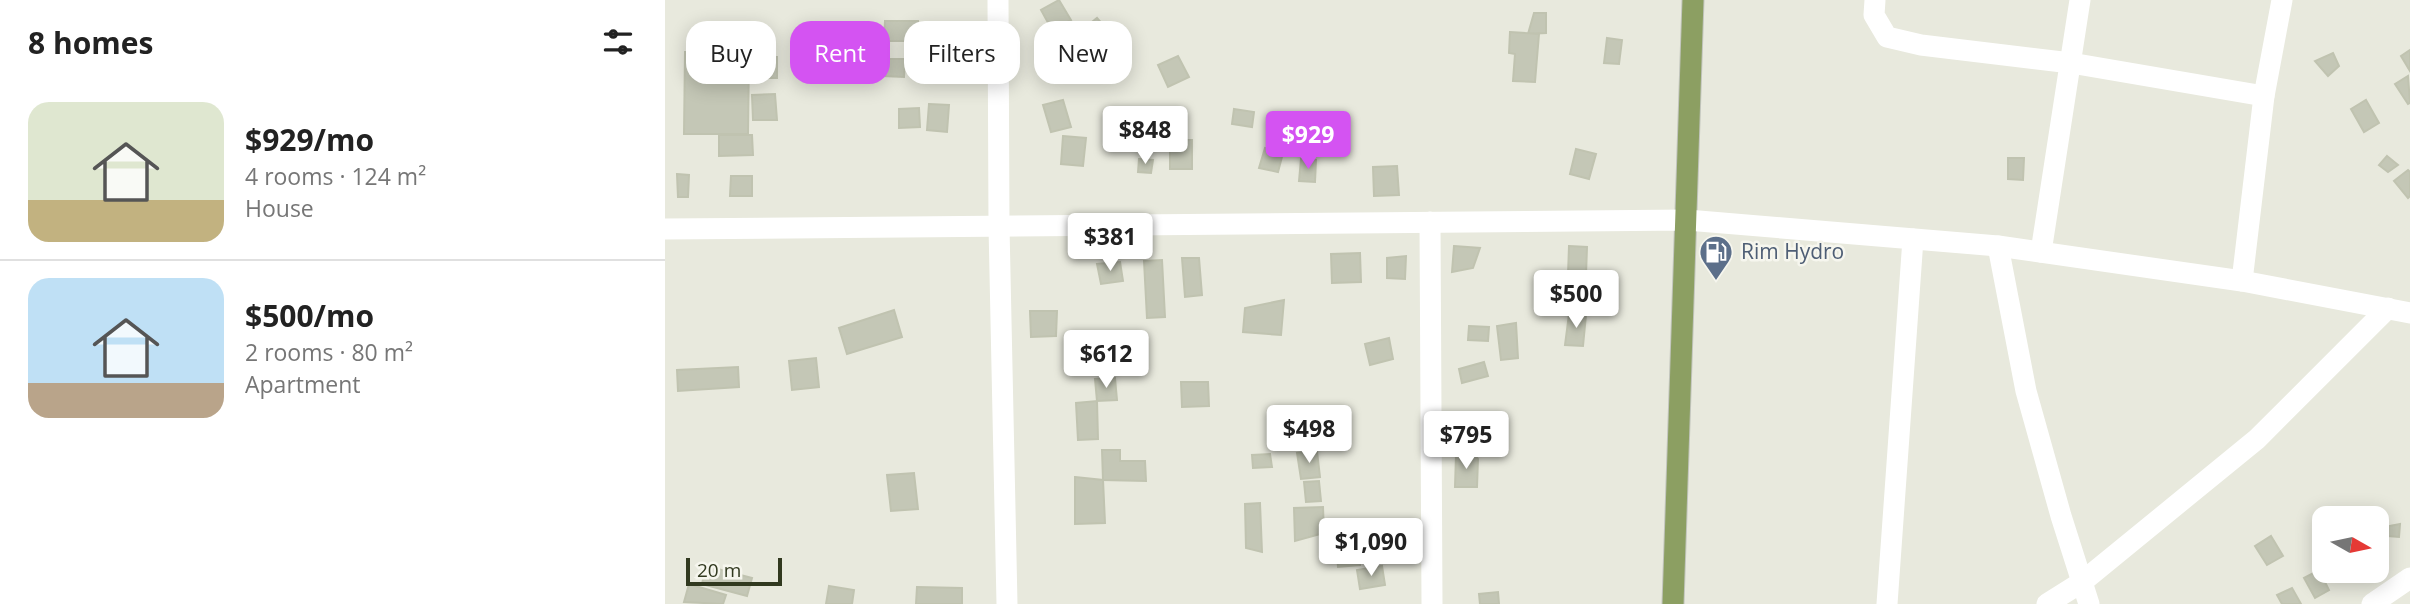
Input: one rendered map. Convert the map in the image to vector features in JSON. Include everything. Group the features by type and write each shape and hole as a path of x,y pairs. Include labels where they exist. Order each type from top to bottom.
{"main road":[{"path":"1673,604 1693,0"}],"street":[{"path":"998,0 999,226 1007,604"},
{"path":"1875,0 1874,15 1887,37 1920,45 2071,63 2264,96"},
{"path":"2041,252 2080,0"},
{"path":"2242,281 2264,96 2282,0"},
{"path":"665,229 1687,220 1998,246 2242,281 2410,313"},
{"path":"1430,222 1432,604"},
{"path":"1887,604 1913,239"},
{"path":"1998,246 2026,391 2089,604"},
{"path":"2047,604 2082,582 2257,439 2388,308"},
{"path":"2372,604 2410,578"}],"building":[{"path":"1059,0 1071,20 1047,21 1041,10"},
{"path":"1534,13 1546,13 1546,33 1528,34"},
{"path":"890,21 904,21 904,41 890,41"},
{"path":"1510,32 1539,34 1535,82 1513,81 1515,54 1509,53"},
{"path":"1607,38 1622,40 1619,64 1604,63"},
{"path":"2410,50 2410,71 2401,56"},
{"path":"686,52 686,84 749,84 748,134 684,134"},
{"path":"2333,53 2339,66 2328,76 2315,61"},
{"path":"1178,56 1189,77 1168,87 1158,65"},
{"path":"890,59 904,59 904,77 890,76"},
{"path":"2408,76 2410,103 2408,104 2395,84"},
{"path":"775,94 777,120 753,120 752,95"},
{"path":"1063,100 1071,127 1051,132 1043,105"},
{"path":"2366,100 2379,123 2364,132 2351,109"},
{"path":"929,104 949,105 947,132 927,130"},
{"path":"919,108 920,127 899,128 899,109"},
{"path":"1234,109 1254,112 1252,127 1232,124"},
{"path":"1111,113 1129,116 1126,135 1108,133"},
{"path":"1273,124 1293,125 1291,145 1272,145"},
{"path":"1144,130 1159,131 1157,151 1142,150"},
{"path":"719,135 752,135 753,155 719,156"},
{"path":"1063,136 1086,138 1083,166 1061,164"},
{"path":"1170,140 1192,140 1192,169 1170,169"},
{"path":"1265,148 1283,153 1278,172 1259,168"},
{"path":"1576,149 1596,154 1589,179 1570,174"},
{"path":"2387,156 2398,165 2388,172 2379,165"},
{"path":"2008,158 2024,158 2023,180 2008,179"},
{"path":"1139,159 1153,160 1151,173 1138,172"},
{"path":"1301,159 1316,160 1315,182 1299,181"},
{"path":"1397,166 1399,195 1374,196 1373,167"},
{"path":"2408,170 2410,196 2408,198 2394,181"},
{"path":"677,174 689,175 688,197 678,197"},
{"path":"731,176 752,176 752,196 730,196"},
{"path":"1454,246 1480,248 1473,268 1452,272"},
{"path":"1569,246 1587,247 1586,275 1568,275"},
{"path":"1360,253 1361,282 1332,283 1331,254"},
{"path":"1406,256 1405,279 1387,278 1387,258"},
{"path":"1182,258 1199,258 1202,295 1185,297"},
{"path":"1162,260 1165,317 1147,318 1144,261"},
{"path":"1120,262 1123,281 1101,284 1097,264"},
{"path":"1284,300 1281,335 1243,332 1245,308"},
{"path":"894,310 902,337 847,354 839,328"},
{"path":"1030,311 1057,311 1056,336 1031,337"},
{"path":"1569,314 1586,315 1583,346 1565,345"},
{"path":"1516,323 1518,358 1501,360 1497,326"},
{"path":"1469,326 1489,327 1488,341 1468,340"},
{"path":"1389,338 1393,359 1370,365 1365,344"},
{"path":"816,358 819,387 792,390 789,361"},
{"path":"1484,362 1488,376 1462,383 1459,369"},
{"path":"738,367 739,387 678,391 677,370"},
{"path":"1115,378 1117,400 1097,401 1095,379"},
{"path":"1181,382 1208,382 1209,406 1182,407"},
{"path":"1097,401 1098,439 1078,440 1076,403"},
{"path":"1102,450 1120,450 1120,461 1145,461 1146,481 1103,480"},
{"path":"1317,451 1320,477 1301,479 1297,453"},
{"path":"1270,454 1272,467 1253,468 1252,455"},
{"path":"1456,455 1476,456 1478,459 1477,487 1455,487"},
{"path":"914,473 918,509 891,511 887,475"},
{"path":"1075,477 1103,480 1105,523 1075,524"},
{"path":"1319,481 1321,501 1306,502 1304,482"},
{"path":"1260,503 1262,552 1246,548 1245,504"},
{"path":"1323,507 1324,533 1295,541 1294,508"},
{"path":"2400,524 2399,537 2389,536 2389,526"},
{"path":"2271,536 2283,556 2267,565 2255,546"},
{"path":"1358,540 1360,565 1338,567 1336,542"},
{"path":"706,566 752,578 747,596 702,584"},
{"path":"1382,566 1385,585 1360,589 1357,570"},
{"path":"2312,574 2312,583 2326,583 2329,590 2315,598 2304,578"},
{"path":"689,584 726,595 723,604 684,602"},
{"path":"829,586 854,590 852,604 826,604"},
{"path":"917,587 962,588 962,604 916,604"},
{"path":"2292,588 2301,604 2282,604 2277,595"},
{"path":"1498,592 1499,604 1480,604 1479,594"}],"place":[{"name":"Rim Hydro","path":"1716,282"}]}
